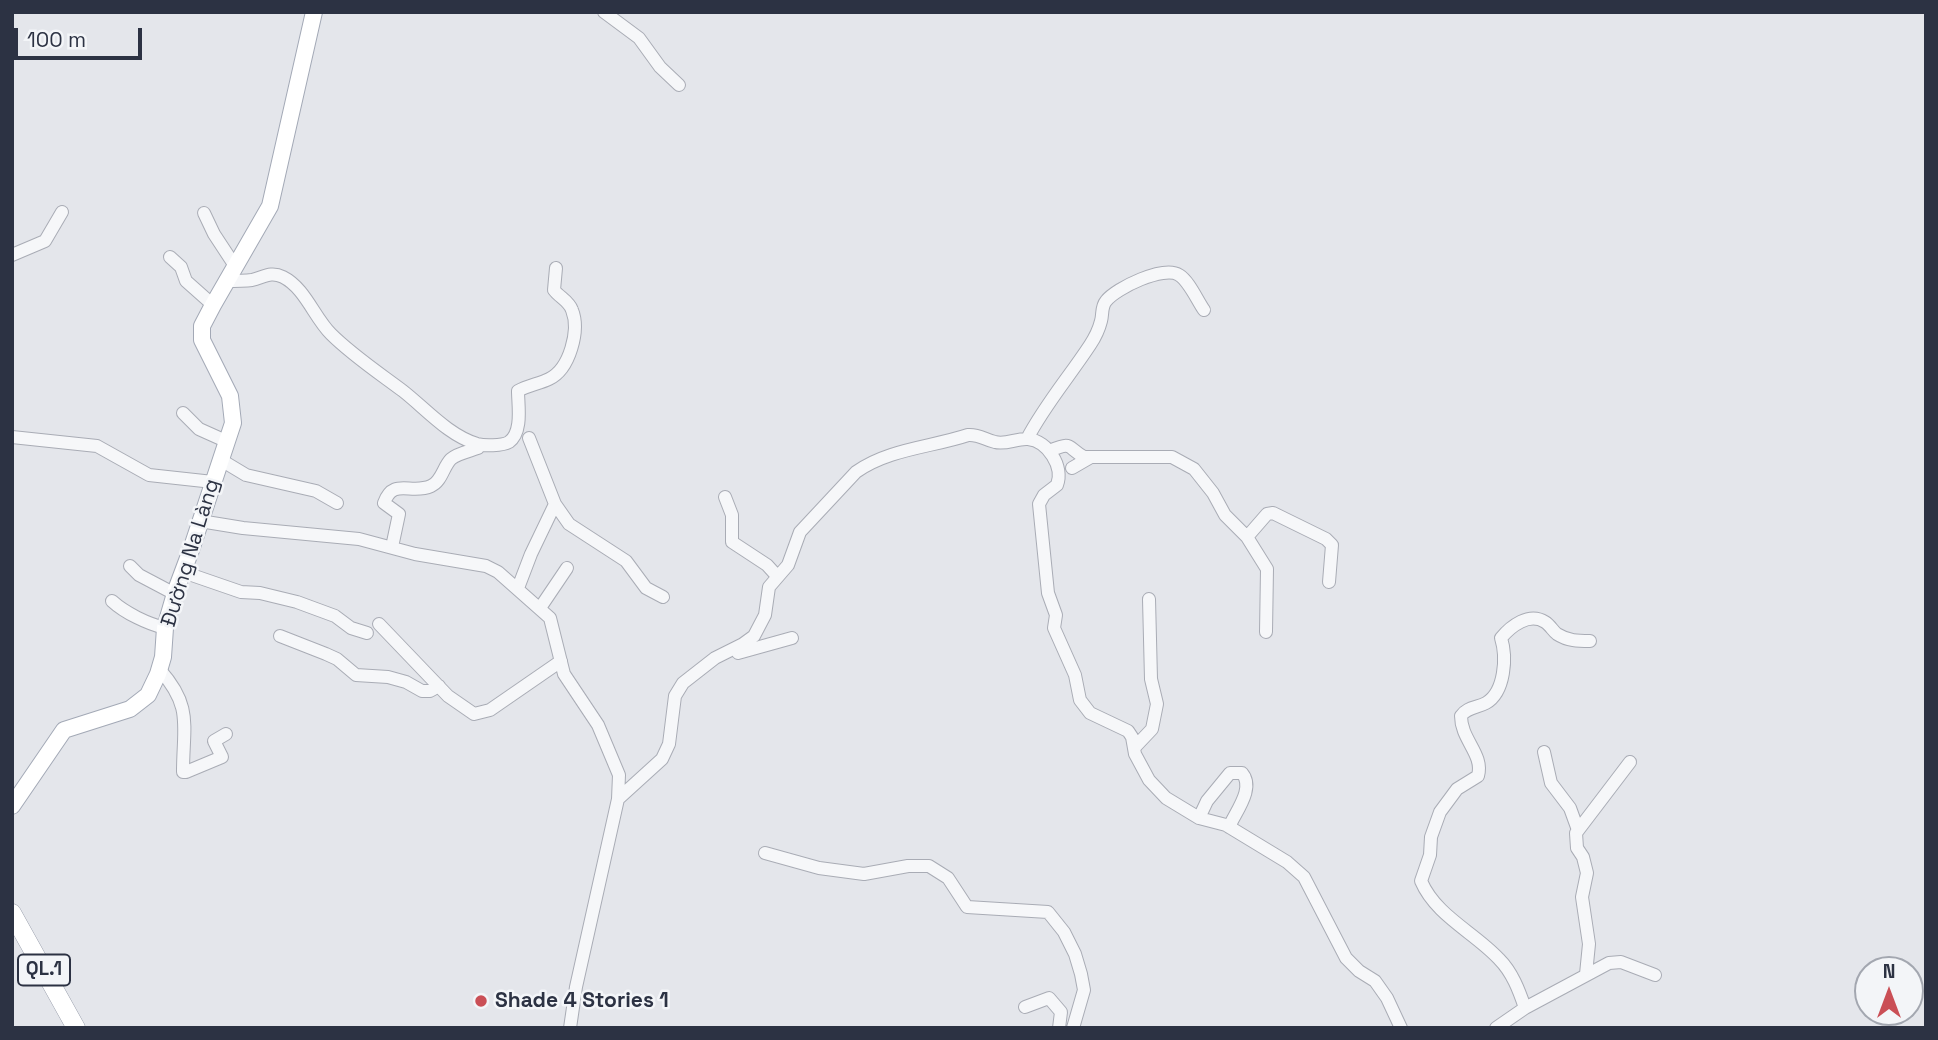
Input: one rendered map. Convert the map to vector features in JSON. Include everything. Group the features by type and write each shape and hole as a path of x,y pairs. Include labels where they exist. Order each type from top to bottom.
{"highway":[{"name":"QL.1","path":"12,913 76,1028"}],"main road":[{"name":"Đường Na Làng","path":"12,806 64,730 130,709 148,695 160,670 165,628 175,594 233,423 232,403 201,335 202,326 225,281 270,206 314,12"}],"street":[{"path":"604,12 639,38 660,67 679,85"},
{"path":"12,255 45,241 62,212"},
{"path":"204,213 235,266"},
{"path":"170,257 181,267 186,281 213,305"},
{"path":"225,281 252,280 270,273 289,280 334,337 435,418 458,435 480,445 505,443 511,439 517,427 518,391 533,383 548,380 566,361 575,322 570,304 554,290 556,268"},
{"path":"1027,439 1040,415 1092,341 1101,321 1105,302 1109,298 1123,288 1152,275 1173,273 1180,275 1204,310"},
{"path":"183,413 199,429 228,442"},
{"path":"618,799 662,759 669,744 674,721 675,696 683,683 721,654 754,636 765,615 769,587 788,565 800,532 856,472 868,464 968,435 1002,443 1027,439 1049,451 1058,471 1057,485 1044,495 1039,504 1048,593 1056,615 1054,628 1075,675 1080,700 1090,713 1128,731 1149,780 1166,798 1199,818 1229,827 1287,862 1304,877 1346,958 1359,971 1375,981 1387,998 1398,1027"},
{"path":"12,438 97,446 149,475 213,482"},
{"path":"529,438 555,504 569,524 626,561 646,588 663,597"},
{"path":"392,547 400,514 384,503 389,492 398,488 422,489 435,484 451,459 480,445"},
{"path":"1049,451 1068,445 1076,449 1080,456 1163,456 1180,460 1194,469 1213,493 1225,515 1247,537 1267,569 1266,632"},
{"path":"1072,468 1091,457"},
{"path":"221,460 246,475 310,489 337,503"},
{"path":"725,497 732,515 732,542 767,565 777,576"},
{"path":"518,588 555,504"},
{"path":"1247,537 1267,514 1273,513 1325,539 1332,545 1329,582"},
{"path":"200,521 243,528 359,538 415,554 486,566 518,588 550,618 564,674 598,725 619,775 618,799 576,987 570,1028"},
{"path":"130,566 139,575 175,594"},
{"path":"540,608 561,573 567,568"},
{"path":"183,572 241,592 260,593 297,602 335,616 351,628 367,633"},
{"path":"1134,748 1152,729 1157,705 1151,679 1149,599"},
{"path":"113,601 124,610 165,628"},
{"path":"1525,1008 1516,983 1501,960 1452,920 1429,895 1422,881 1430,855 1431,837 1440,812 1457,789 1478,776 1478,758 1464,735 1461,716 1465,710 1490,701 1501,681 1504,647 1501,639 1516,624 1533,618 1544,622 1557,634 1574,641 1590,641"},
{"path":"379,624 449,696 474,714 482,713 561,661"},
{"path":"280,636 337,659 356,675 388,677 424,691 439,686"},
{"path":"721,654 729,656 792,638"},
{"path":"160,670 172,684 185,715 183,772 221,758 214,741 226,734"},
{"path":"1544,752 1551,783 1570,808 1578,830"},
{"path":"1586,974 1590,944 1582,897 1587,873 1583,857 1577,848 1576,833 1630,762"},
{"path":"1199,818 1207,801 1230,773 1242,773 1246,778 1247,792 1229,827"},
{"path":"765,853 819,868 864,874 908,866 929,866 948,878 967,907 1048,912 1064,932 1081,974 1084,990 1077,1006 1073,1028"},
{"path":"1496,1028 1525,1008 1609,963 1621,962 1655,975"},
{"path":"1025,1007 1049,998 1061,1012 1059,1028"}],"place":[{"name":"Shade 4 Stories 1","path":"481,1001"}]}
